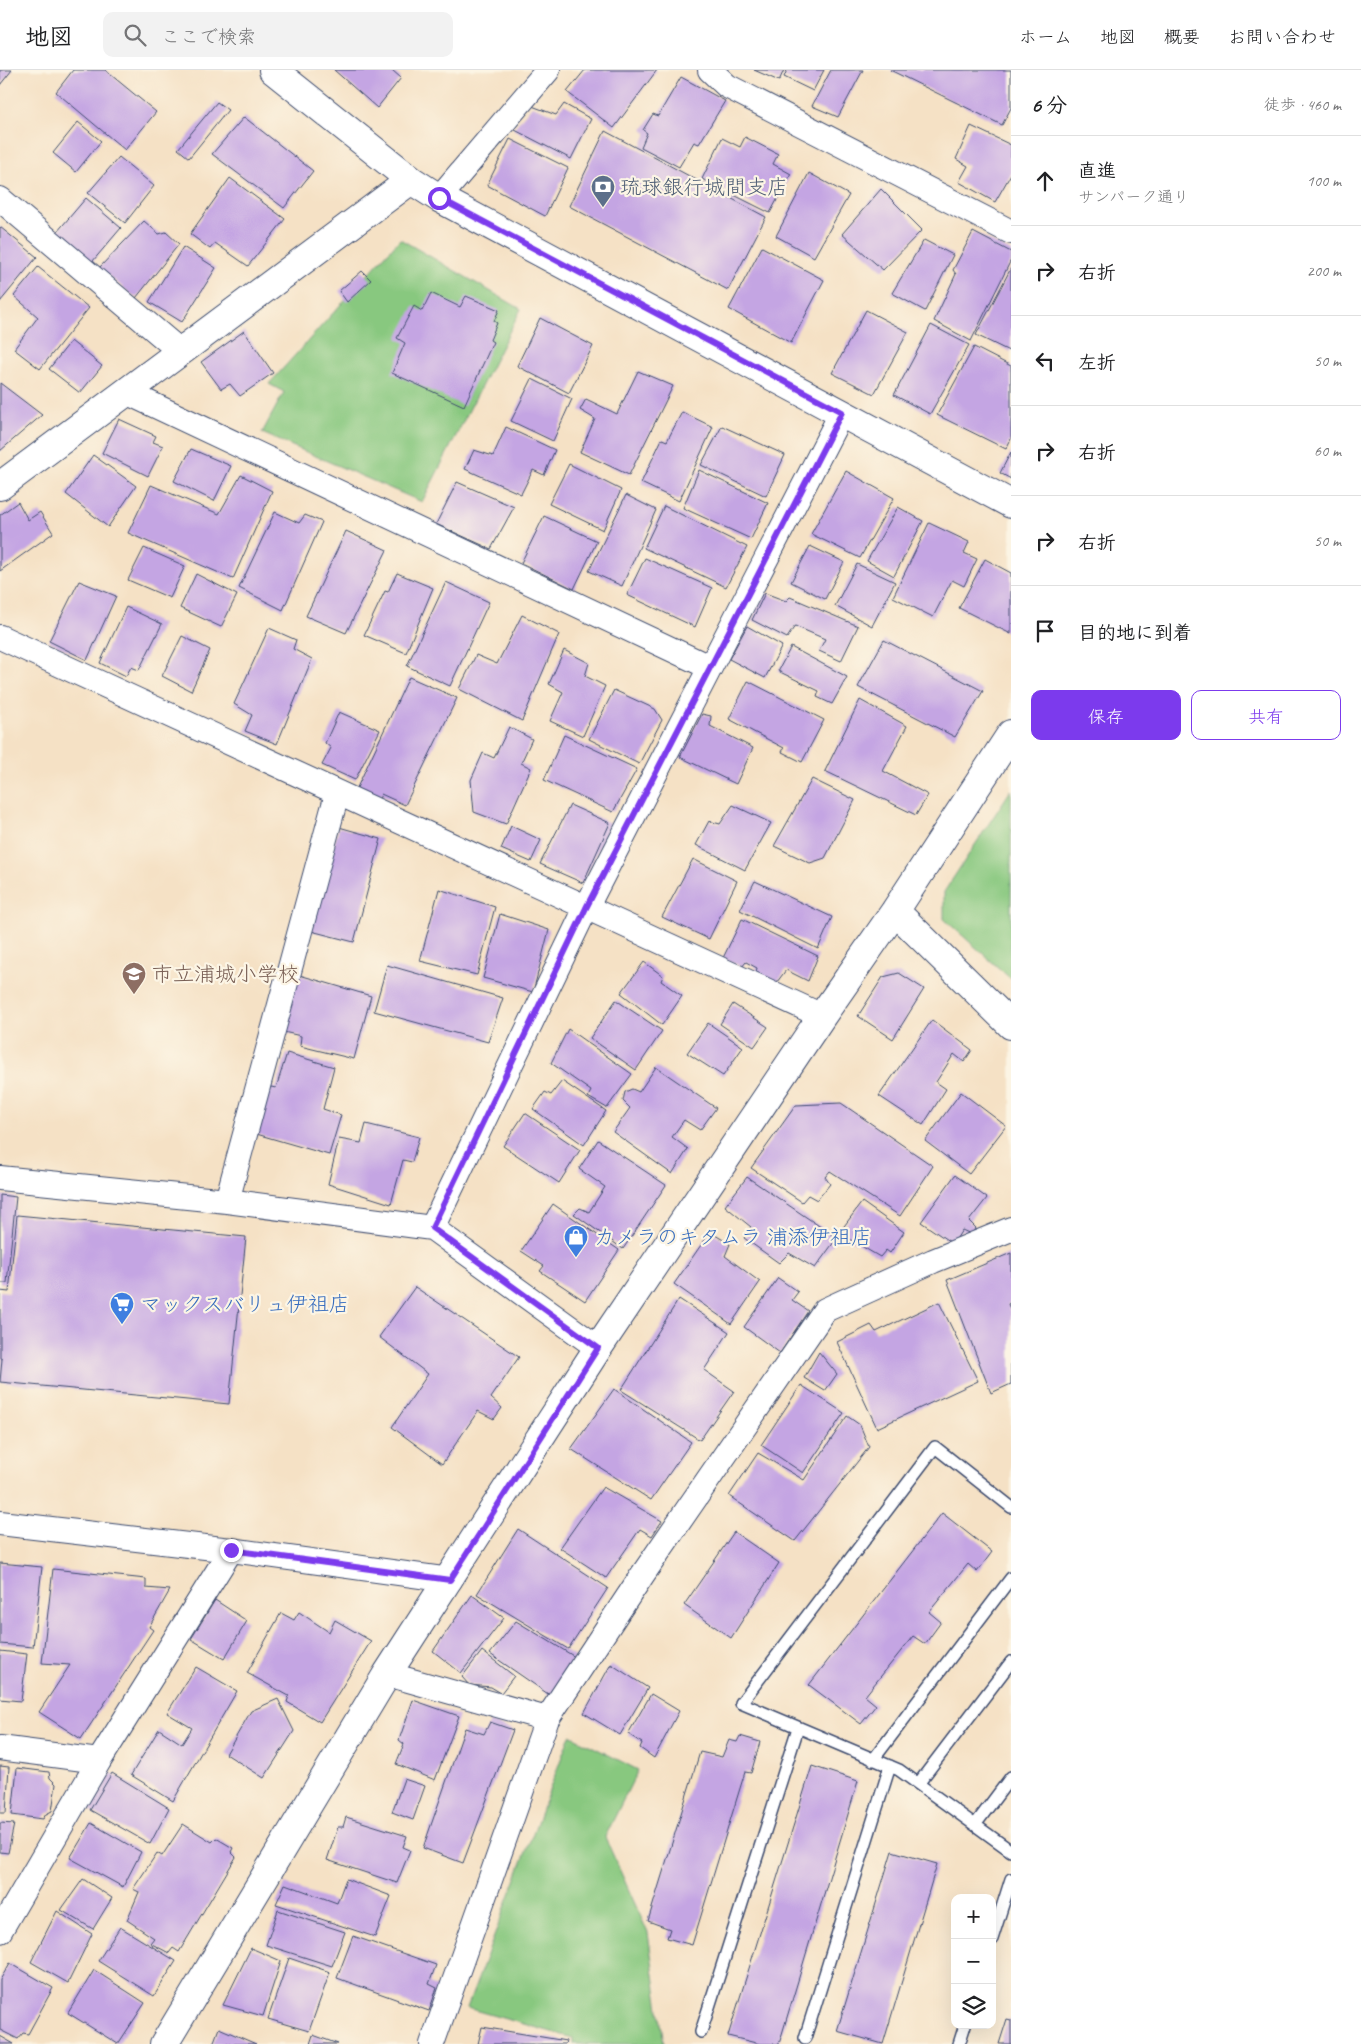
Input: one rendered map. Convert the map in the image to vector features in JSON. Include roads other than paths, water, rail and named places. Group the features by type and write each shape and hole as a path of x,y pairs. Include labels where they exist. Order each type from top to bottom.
{"street":[{"path":"273,70 411,180 439,198 1011,504"},
{"path":"439,198 548,70"},
{"path":"710,70 727,86 1011,232"},
{"path":"0,486 128,393 411,180"},
{"path":"0,199 181,352"},
{"path":"128,393 709,667"},
{"path":"432,1228 586,908 842,412"},
{"path":"0,638 822,1016"},
{"path":"164,2044 388,1674 598,1348 895,911 1011,734"},
{"path":"227,1201 337,794"},
{"path":"895,911 1011,1025"},
{"path":"0,1178 227,1201 432,1228 598,1348"},
{"path":"432,2044 547,1718 643,1574 826,1310 933,1261 1011,1229"},
{"path":"0,1523 231,1550 450,1580"},
{"path":"0,1931 100,1761 231,1550"},
{"path":"388,1674 547,1718"},
{"path":"0,1748 100,1761"}],"lane":[{"path":"1011,1507 935,1447 741,1702 890,1766 1011,1851"},
{"path":"873,1760 1011,1578"},
{"path":"918,1784 1011,1662"},
{"path":"701,2032 798,1728"},
{"path":"805,2038 890,1766"},
{"path":"975,1825 1011,1777"},
{"path":"996,1927 1011,1880"},
{"path":"959,2044 964,2029"}],"place":[{"name":"琉球銀行城間支店","path":"603,208"},
{"name":"市立浦城小学校","path":"134,995"},
{"name":"カメラのキタムラ 浦添伊祖店","path":"576,1258"},
{"name":"マックスバリュ伊祖店","path":"122,1325"}]}
